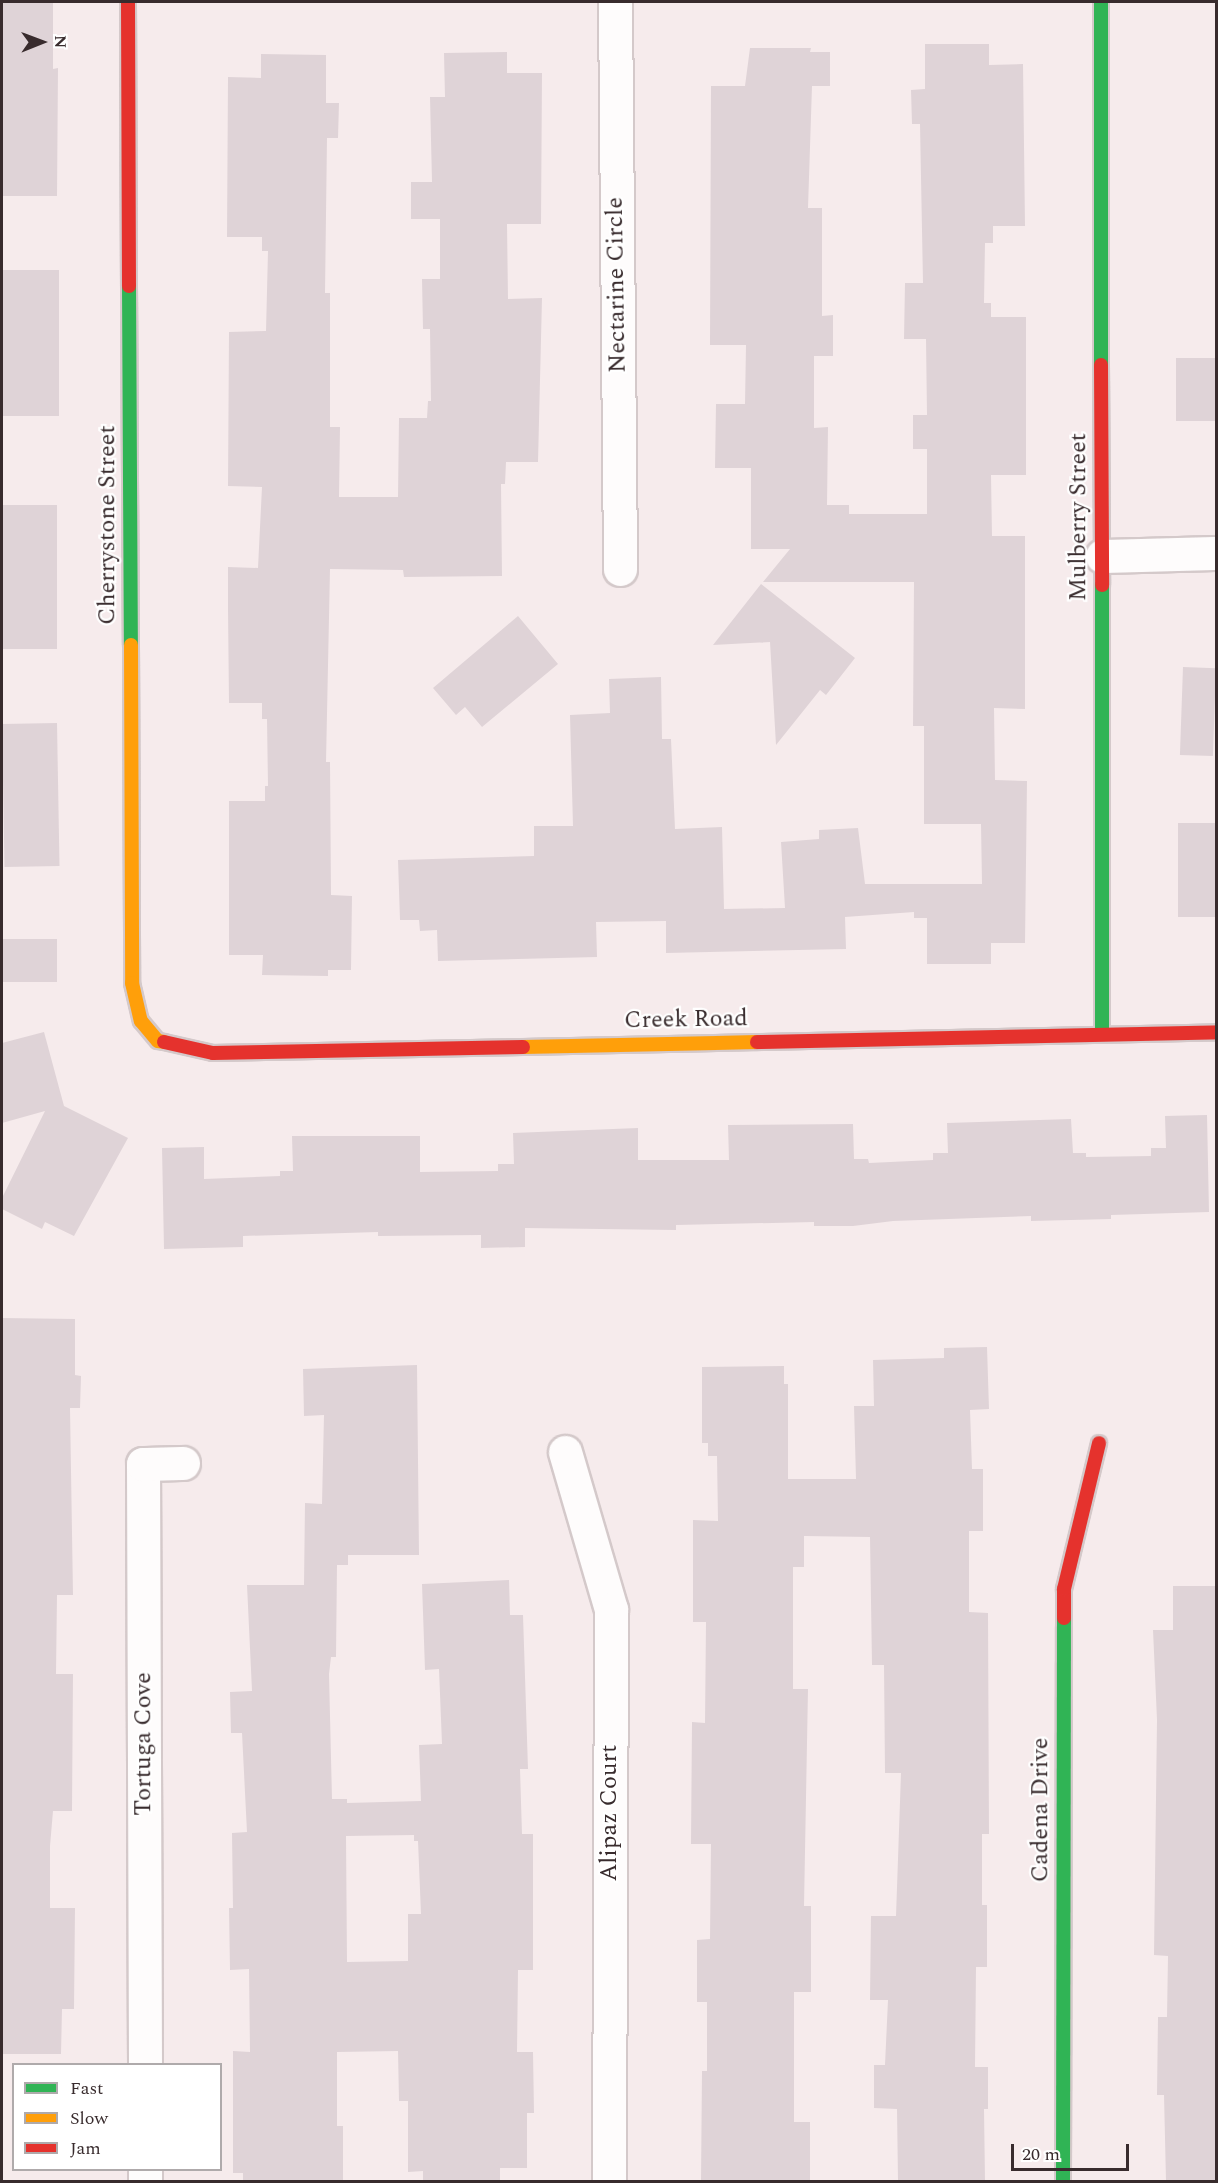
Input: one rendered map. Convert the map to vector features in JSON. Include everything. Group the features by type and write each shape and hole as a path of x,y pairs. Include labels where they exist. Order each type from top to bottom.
{"street":[{"name":"Cherrystone Street","path":"128,2 132,983 141,1021 158,1041"},
{"name":"Nectarine Circle","path":"615,2 620,569"},
{"name":"Mulberry Street","path":"1101,2 1102,1033"},
{"path":"1102,556 1216,553"},
{"name":"Creek Road","path":"158,1041 213,1053 1216,1032"},
{"name":"Cadena Drive","path":"1063,2181 1064,1589 1099,1443"},
{"name":"Alipaz Court","path":"565,1452 610,1609 609,2181"},
{"name":"Tortuga Cove","path":"145,2063 143,1464 183,1463"}],"building":[{"path":"2,2 53,2 53,69 58,68 57,196 2,196"},
{"path":"925,44 989,44 989,65 1023,64 1025,226 993,226 993,243 985,243 984,303 991,303 991,317 1026,317 1026,475 991,475 992,536 1025,536 1025,709 994,708 995,780 1027,781 1025,943 991,943 991,964 927,964 927,918 914,918 914,912 845,917 846,949 666,953 666,921 596,922 597,957 438,961 437,930 420,931 419,920 400,920 398,860 534,856 534,826 573,826 570,715 610,713 609,679 661,677 662,739 671,739 675,829 722,827 724,909 785,908 781,842 819,839 819,830 858,828 865,884 982,884 981,824 924,824 924,726 913,726 914,582 763,582 790,549 751,549 751,468 715,468 716,404 745,404 746,345 710,345 711,86 745,86 750,48 811,48 810,52 830,52 830,86 812,86 808,208 822,208 822,316 833,315 833,356 814,356 814,428 828,427 827,505 849,505 849,514 927,514 927,449 913,449 913,415 927,415 926,339 904,339 905,283 923,283 920,124 912,124 911,90 925,89"},
{"path":"507,52 507,73 542,73 541,224 507,224 508,299 542,298 538,462 506,462 505,484 501,484 502,576 404,577 403,570 330,569 326,762 330,762 331,895 352,896 351,970 328,970 328,976 262,975 263,955 229,955 229,801 265,801 265,786 268,786 267,719 262,719 262,703 229,703 228,567 258,568 262,487 228,486 229,332 266,331 268,251 262,251 262,237 227,237 228,77 261,78 261,54 326,55 326,103 339,103 338,138 327,138 325,293 330,293 330,427 340,427 339,497 398,497 399,418 427,418 428,401 431,401 430,329 423,329 422,279 440,279 440,219 411,219 411,182 432,182 430,97 445,97 444,53"},
{"path":"2,270 59,270 59,416 2,416"},
{"path":"1176,358 1216,358 1216,421 1176,421"},
{"path":"2,505 57,505 57,649 2,649"},
{"path":"761,584 855,658 826,695 820,690 776,745 770,642 713,645"},
{"path":"518,616 558,664 482,727 465,707 456,715 433,688"},
{"path":"1183,667 1216,668 1213,756 1180,755"},
{"path":"57,723 59,866 5,867 2,724"},
{"path":"1178,823 1216,823 1216,917 1178,917"},
{"path":"2,939 57,939 57,982 2,982"},
{"path":"44,1032 64,1106 128,1138 74,1236 45,1222 42,1229 2,1209 2,1198 45,1111 2,1123 2,1043"},
{"path":"1207,1115 1209,1212 1111,1215 1111,1219 1031,1221 1031,1216 893,1221 853,1226 814,1226 814,1222 676,1225 676,1230 525,1228 525,1247 481,1248 481,1235 378,1236 378,1232 243,1236 243,1247 164,1249 162,1148 204,1147 204,1179 280,1176 280,1171 293,1171 292,1136 420,1136 420,1172 498,1171 498,1164 514,1164 513,1133 638,1128 638,1160 729,1160 728,1125 853,1124 854,1159 868,1159 869,1163 933,1160 933,1153 948,1153 947,1123 1071,1119 1073,1153 1086,1153 1086,1157 1151,1156 1151,1148 1166,1148 1165,1116"},
{"path":"2,1318 75,1319 75,1375 81,1376 80,1408 70,1408 73,1595 57,1595 56,1674 73,1674 72,1811 53,1811 50,1846 50,1908 75,1908 74,2009 62,2009 61,2054 2,2054"},
{"path":"987,1347 989,1409 970,1410 972,1469 983,1469 983,1531 969,1531 969,1612 988,1613 989,1834 982,1834 982,1905 987,1905 987,1967 976,1967 975,2067 988,2067 988,2109 984,2109 985,2181 898,2181 897,2109 874,2108 874,2065 885,2065 888,2000 870,2000 871,1916 896,1916 901,1773 885,1773 884,1665 872,1665 870,1537 804,1536 804,1567 793,1567 793,1689 808,1689 804,1906 811,1906 811,1992 794,1992 794,2122 810,2122 810,2181 701,2181 702,2071 707,2071 707,2002 697,2002 697,1940 710,1939 711,1844 691,1844 692,1722 705,1723 706,1622 693,1622 693,1520 718,1521 717,1456 708,1456 708,1443 702,1443 702,1367 784,1366 784,1384 788,1384 788,1479 856,1479 854,1406 874,1406 873,1360 944,1358 944,1348"},
{"path":"417,1365 419,1555 348,1555 348,1565 337,1565 336,1657 331,1657 329,1674 332,1799 347,1799 347,1803 421,1801 419,1745 442,1744 439,1669 425,1670 422,1584 509,1580 510,1615 523,1615 528,1769 520,1769 522,1834 533,1834 533,1970 518,1970 517,2052 533,2052 534,2113 527,2113 527,2168 500,2168 500,2181 423,2181 423,2171 408,2172 408,2101 399,2101 398,2051 337,2052 337,2126 343,2126 343,2181 243,2181 243,2173 233,2173 233,2051 250,2052 249,1969 230,1970 229,1908 233,1908 232,1833 247,1832 242,1733 231,1733 230,1692 252,1691 247,1585 304,1585 305,1503 322,1504 324,1415 304,1416 303,1369","holes":["414,1835 414,1841 418,1841 421,1914 408,1914 408,1961 347,1962 346,1836"]},
{"path":"1173,1586 1216,1586 1216,2181 1166,2181 1164,2095 1157,2095 1158,2017 1167,2017 1168,1956 1154,1955 1157,1720 1153,1630 1173,1630"}],"traffic: fast":[{"path":"1101,2 1101,365"},
{"path":"129,286 131,645"},
{"path":"1102,585 1102,1033"},
{"path":"1063,2182 1064,1618"}],"traffic: slow":[{"path":"131,645 132,983 141,1021 158,1041 164,1042"},
{"path":"523,1047 757,1042"}],"traffic: jam":[{"path":"128,2 129,286"},
{"path":"1101,365 1102,585"},
{"path":"757,1042 1216,1032"},
{"path":"164,1042 213,1053 523,1047"},
{"path":"1064,1618 1064,1589 1099,1443"}]}
